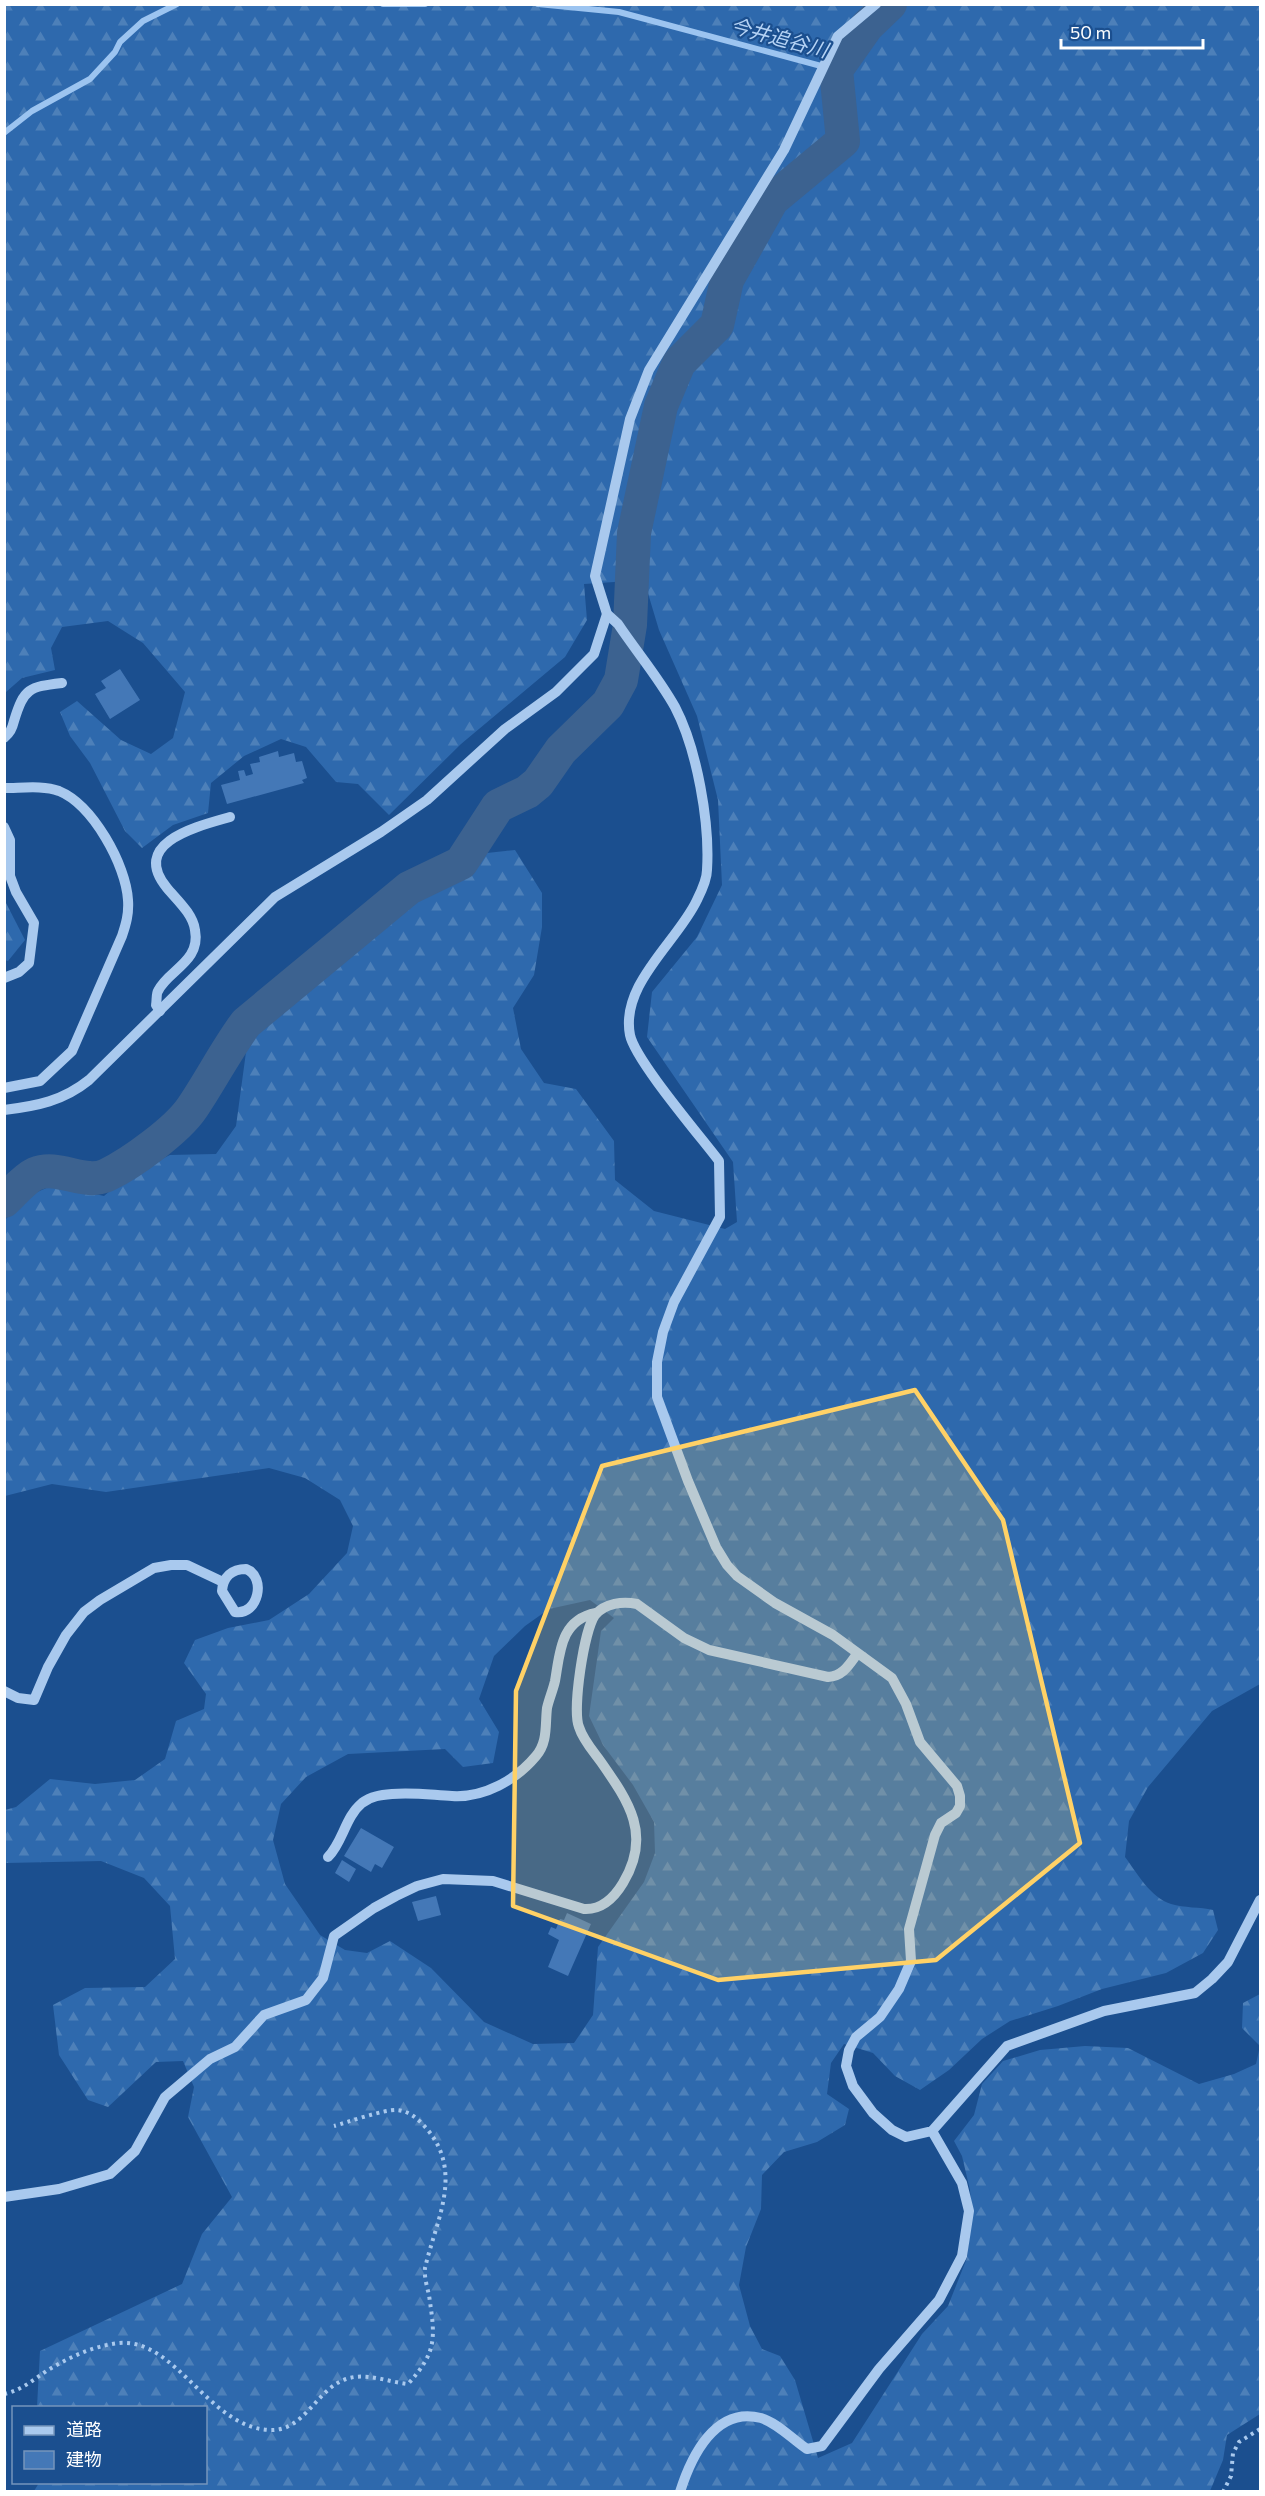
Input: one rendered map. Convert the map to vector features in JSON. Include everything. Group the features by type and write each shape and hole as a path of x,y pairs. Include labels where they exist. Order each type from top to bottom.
{"street":[{"path":"876,4 838,36 784,150 649,370 630,419 595,576 607,615 618,624 668,696 684,727 704,816 707,872 697,902 648,972 631,1008 630,1036 646,1065 719,1161 721,1171 720,1217 674,1302 663,1332 657,1362 657,1397 688,1481 716,1547 727,1565 737,1576 775,1603 833,1635 857,1654 880,1667 892,1678 906,1704 920,1742 957,1786 960,1806 956,1813 941,1823 935,1835 909,1929 911,1961 899,1989 880,2018 856,2037 849,2050 846,2066 853,2086 873,2113 892,2130 906,2137 932,2131 1007,2046 1104,2011 1195,1993 1212,1980 1227,1962 1260,1900"},
{"path":"4,1110 48,1104 65,1097 89,1080 275,897 381,832 427,800 506,729 556,692 594,654 607,615"},
{"path":"4,738 11,732 23,695 35,687 62,683"},
{"path":"4,788 42,788 59,791 78,803 105,834 126,886 128,901 128,919 122,936 72,1051 40,1081 4,1088"},
{"path":"160,1011 156,1005 158,991 193,952 196,930 186,910 164,885 157,871 157,856 164,845 183,831 230,817"},
{"path":"4,827 10,840 10,876 33,923 29,963 19,972 4,978"},
{"path":"4,1691 18,1698 34,1700 48,1667 66,1635 84,1612 154,1568 187,1565 223,1582"},
{"path":"328,1857 335,1850 352,1814 362,1803 374,1796 404,1793 453,1796 478,1793 515,1776 537,1754 544,1739 547,1708 555,1682 559,1649 566,1636 585,1616 617,1603 637,1604 684,1638 709,1650 828,1677 837,1677 857,1654"},
{"path":"4,2197 59,2189 110,2174 135,2151 165,2097 210,2060 235,2047 264,2015 306,2000 322,1978 334,1936 396,1896 417,1886 443,1879 493,1881 584,1909 596,1910 605,1904 626,1879 638,1837 633,1813 578,1726 578,1690 590,1623 596,1613"},
{"path":"680,2492 697,2449 718,2429 741,2416 762,2419 807,2449 822,2446 879,2369 939,2300 962,2256 969,2211 962,2183 932,2131"}],"path":[{"path":"4,2394 18,2391 79,2354 120,2343 135,2344 151,2349 217,2407 251,2426 268,2430 295,2423 335,2384 345,2379 358,2376 408,2384 426,2365 431,2355 432,2319 425,2271 442,2212 445,2167 441,2147 417,2117 396,2110 334,2126"},
{"path":"1223,2492 1231,2476 1233,2453 1239,2442 1260,2429"}],"highlighted area":[{"path":"915,1390 1003,1520 1080,1843 936,1960 718,1980 513,1906 516,1691 602,1466"}],"green space":[{"path":"5,5 1260,5 1260,1684 1212,1711 1148,1787 1129,1821 1125,1857 1145,1884 1163,1901 1213,1910 1218,1930 1203,1953 1166,1973 1102,1989 1010,2021 982,2039 949,2070 920,2090 895,2076 873,2053 844,2044 831,2063 827,2094 849,2109 845,2125 817,2142 784,2152 762,2175 761,2209 746,2247 739,2285 750,2326 762,2349 780,2356 795,2380 818,2458 852,2443 922,2334 948,2306 967,2258 972,2214 970,2190 962,2156 954,2141 974,2115 982,2084 1003,2061 1040,2050 1085,2046 1128,2048 1199,2084 1234,2074 1256,2064 1260,2046 1260,2414 1227,2435 1223,2460 1210,2491 34,2491 38,2484 207,2484 207,2406 37,2406 40,2351 182,2284 202,2234 232,2197 188,2117 194,2087 183,2061 156,2062 108,2107 88,2100 59,2055 53,2005 85,1988 145,1987 175,1959 170,1906 144,1878 101,1861 5,1863 5,1810 16,1807 50,1779 95,1784 135,1780 165,1759 176,1721 204,1709 206,1694 184,1663 195,1640 228,1628 269,1620 309,1594 347,1553 353,1526 340,1500 305,1478 269,1468 106,1492 52,1484 5,1496 5,1220 24,1198 53,1185 104,1196 130,1174 170,1155 216,1154 236,1126 249,1030 314,986 429,891 467,871 487,853 515,850 542,893 542,927 534,975 513,1008 521,1049 544,1083 576,1089 614,1141 615,1180 654,1211 725,1229 737,1222 733,1162 647,1037 652,992 697,937 722,885 718,800 697,716 659,630 644,580 584,584 587,620 565,657 461,744 389,815 358,784 336,782 306,747 281,739 244,756 211,783 208,813 173,825 142,848 125,831 90,763 70,736 60,712 77,701 121,740 151,754 173,738 185,692 143,643 108,621 62,627 51,648 55,670 22,678 6,692 5,711","holes":["590,1600 614,1618 601,1631 589,1716 603,1745 633,1785 654,1822 655,1853 644,1882 598,1947 593,2015 574,2043 533,2044 484,2022 431,1968 390,1941 367,1953 345,1950 320,1935 285,1884 273,1840 281,1804 306,1777 348,1754 445,1749 463,1767 493,1763 499,1732 479,1699 494,1656 525,1626 549,1609"]},
{"path":"5,901 25,940 8,961 5,960"},
{"path":"1260,1994 1260,2046 1242,2028 1243,2003"}],"building":[{"path":"120,669 140,700 110,719 95,694 106,688 101,681"},
{"path":"278,751 279,757 294,753 296,762 302,761 307,778 302,780 304,783 227,804 221,785 240,780 238,771 244,770 246,776 253,774 250,764 260,762 259,757"},
{"path":"361,1828 394,1847 382,1868 375,1864 371,1872 344,1856"},
{"path":"342,1860 356,1869 349,1882 335,1873"},
{"path":"436,1896 441,1915 418,1921 412,1902"},
{"path":"567,1913 591,1924 568,1976 548,1967 559,1940 548,1934 551,1927 556,1929 560,1919 564,1920"}],"waterway":[{"path":"4,133 32,111 90,79 115,52 120,42 143,21 177,4"},
{"name":"今井追谷川","path":"383,4 425,4"},
{"name":"今井追谷川","path":"538,4 619,12 836,70"},
{"path":"4,1201 35,1174 53,1171 89,1178 107,1175 165,1136 192,1108 246,1023 409,888 461,863 498,806 527,792 538,783 561,750 608,704 621,680 630,625 634,533 661,406 679,363 717,325 727,280 772,200 843,141 836,70 867,26 890,4"}]}
